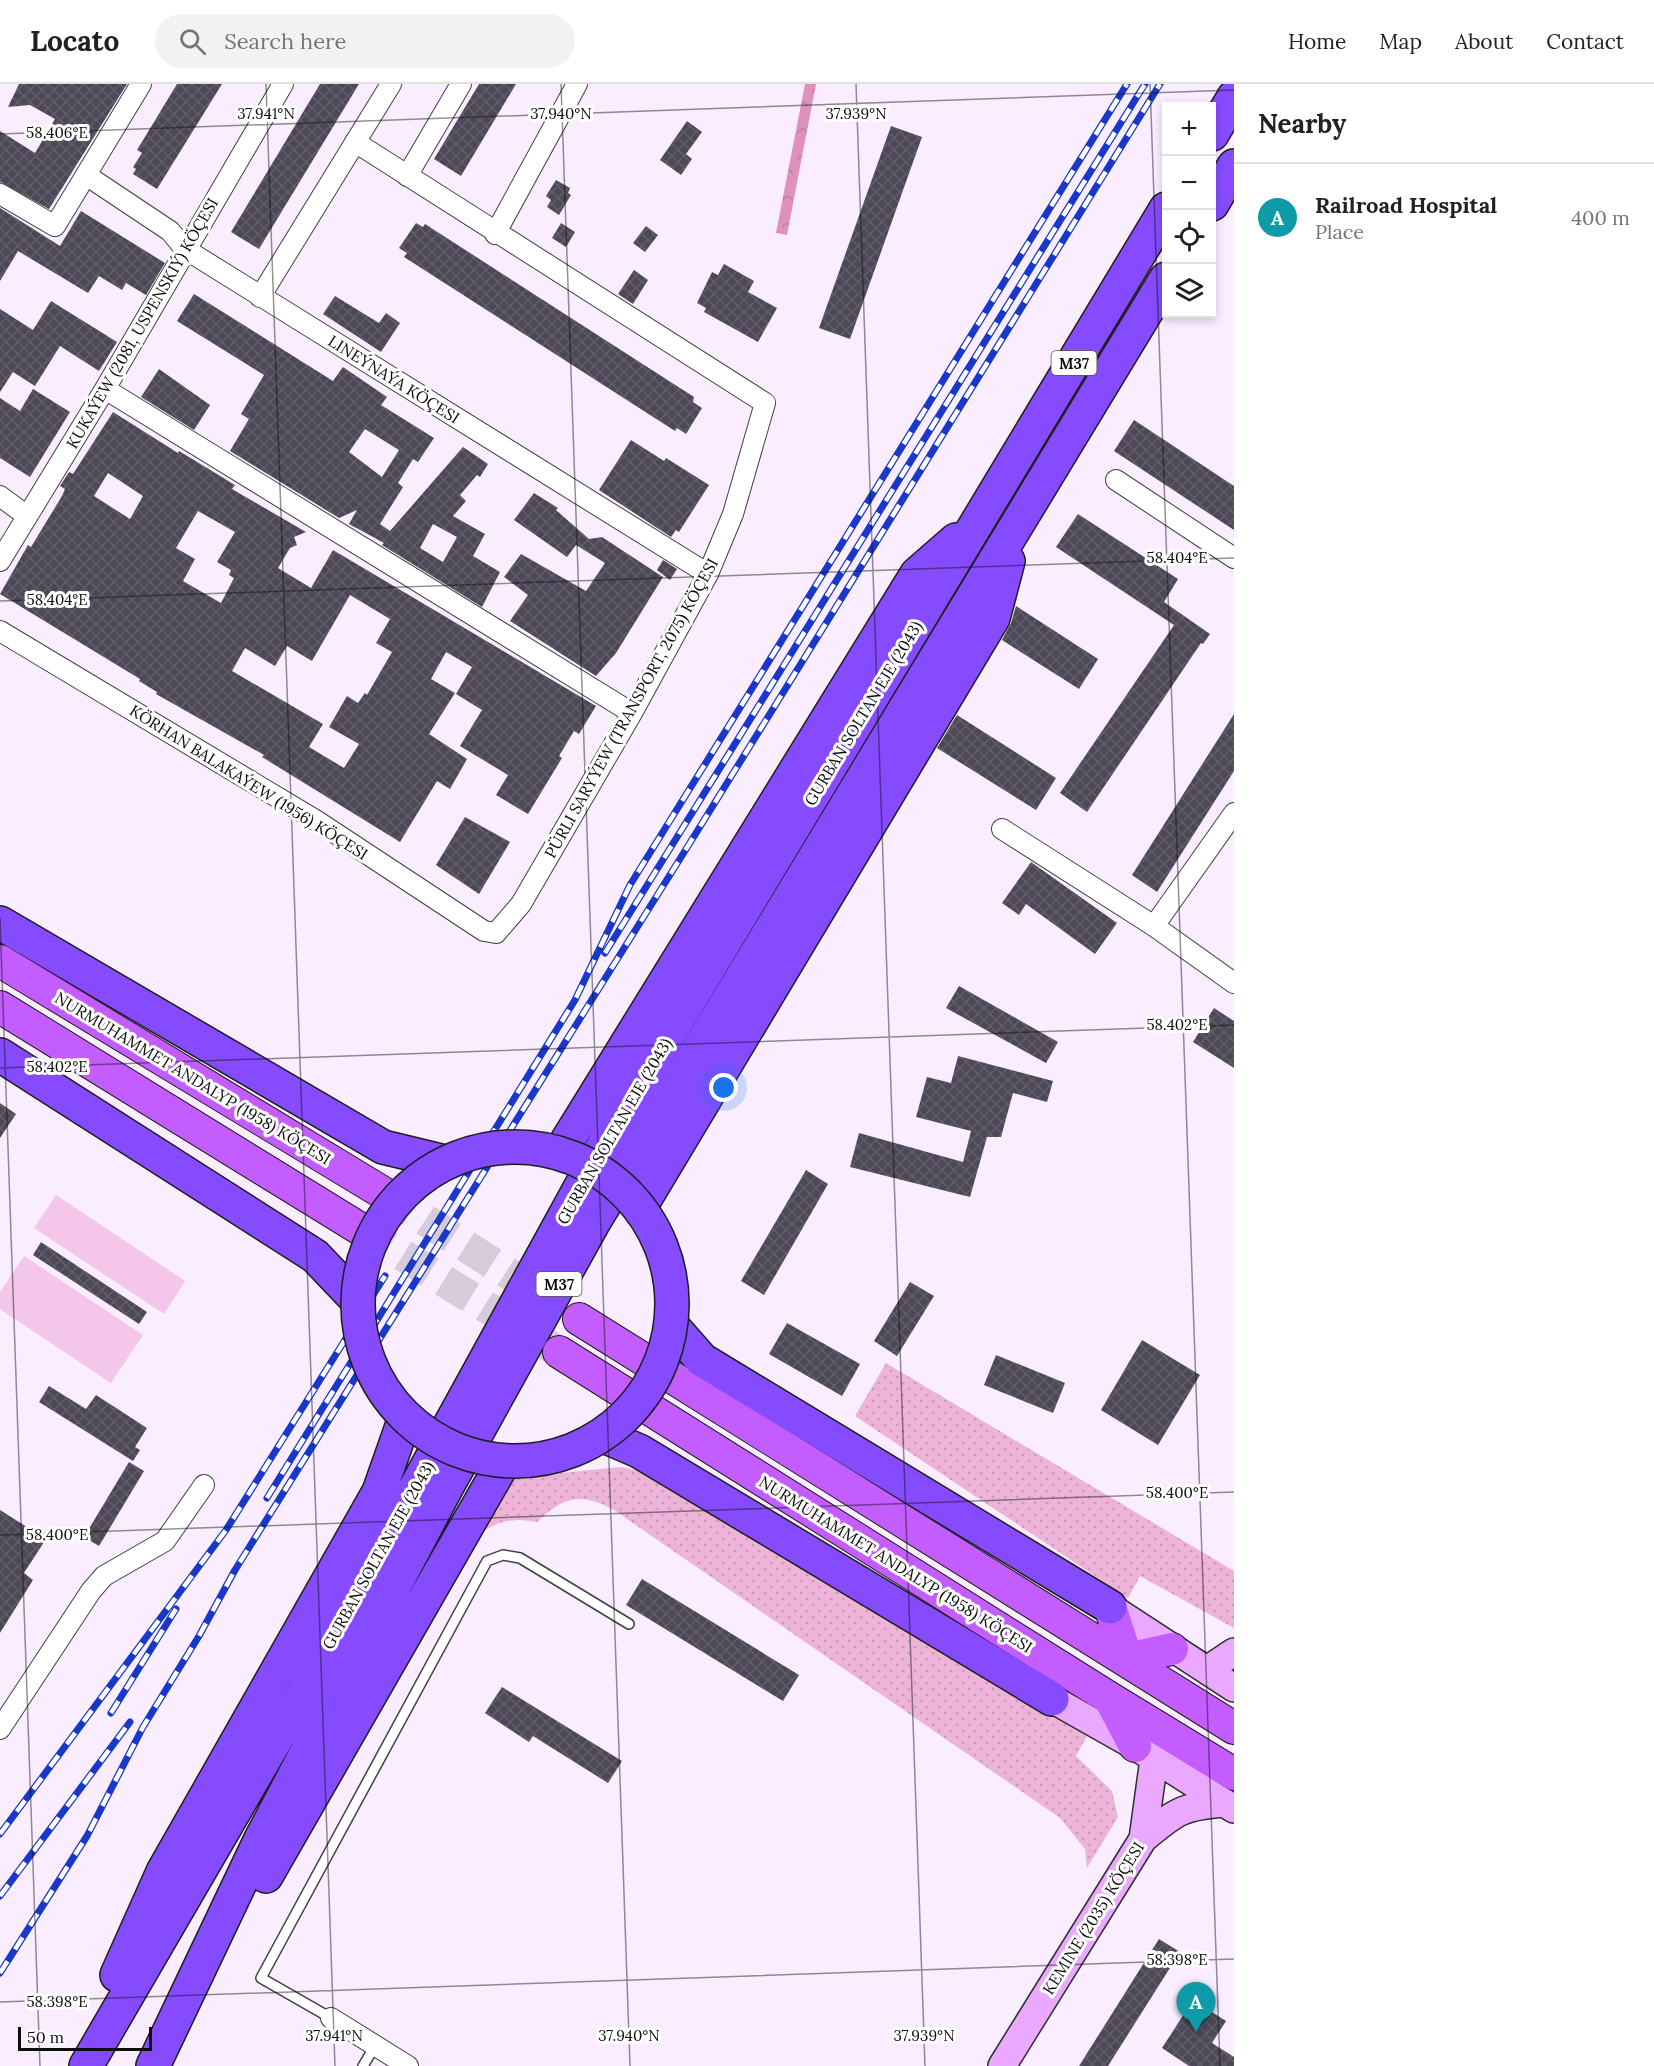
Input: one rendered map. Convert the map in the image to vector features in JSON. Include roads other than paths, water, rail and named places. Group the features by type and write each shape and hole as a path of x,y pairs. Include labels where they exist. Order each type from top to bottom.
{"highway":[{"path":"1216,127 1234,97"},
{"path":"1216,197 1234,166"},
{"name":"GURBAN SOLTAN EJE (2043)","path":"86,2066 304,1690 622,1112 1166,210"},
{"name":"GURBAN SOLTAN EJE (2043)","path":"153,2065 260,1841 446,1488 587,1233 1162,287"},
{"path":"561,1151 917,574 982,516"},
{"path":"640,1208 993,618 1016,530"},
{"path":"9,928 383,1147 445,1162"},
{"path":"0,1055 315,1256 357,1300"},
{"path":"527,1146 561,1151 599,1171 621,1187 640,1208 661,1244 671,1288 672,1326 657,1374 634,1408 604,1436 567,1454 529,1463 503,1463 467,1456 434,1441 405,1418 380,1387 364,1352 357,1300 362,1266 380,1224 392,1205 416,1181 445,1162 489,1148 527,1146"},
{"path":"672,1326 702,1360 1110,1607"},
{"path":"74,2066 163,1872 380,1492 405,1418"},
{"path":"604,1436 639,1451 1052,1699"},
{"path":"153,2065 274,1862 503,1463"}],"main road":[{"name":"NURMUHAMMET ANDALYP (1958) KÖÇESI","path":"0,961 385,1194"},
{"path":"0,1007 362,1230"},
{"path":"579,1319 1127,1659 1234,1728"},
{"name":"NURMUHAMMET ANDALYP (1958) KÖÇESI","path":"559,1352 1111,1700 1231,1795"},
{"path":"1110,1607 1127,1659"},
{"path":"1127,1659 1172,1649"},
{"path":"1052,1699 1111,1700 1144,1753"}],"street":[{"path":"0,194 55,226 141,84"},
{"name":"KUKAÝEW (2081, USPENSKIÝ) KÖÇESI","path":"0,561 105,389 283,84"},
{"path":"260,297 391,84"},
{"path":"407,176 461,84"},
{"path":"355,142 495,234 577,84"},
{"name":"LINEÝNAÝA KÖÇESI","path":"86,175 170,231 185,249 708,574"},
{"name":"PÜRLI SARYÝEW (TRANSPORT, 2075) KÖÇESI","path":"495,234 765,403 733,514 708,574 632,713 521,904 496,933"},
{"path":"105,389 632,713"},
{"path":"1116,480 1234,558"},
{"path":"0,496 27,516"},
{"name":"KÖRHAN BALAKAÝEW (1956) KÖÇESI","path":"0,631 316,821 484,931 496,933"},
{"path":"1154,926 1234,813"},
{"path":"1002,829 1154,926 1234,983"},
{"path":"0,1729 91,1591 104,1576 165,1541 204,1485"},
{"path":"1110,1607 1234,1688"},
{"path":"1207,1670 1234,1652"},
{"path":"1052,1699 1144,1753 1231,1795"},
{"name":"KEMINE (2035) KÖÇESI","path":"1002,2066 1143,1839 1144,1753"},
{"path":"1143,1839 1173,1814 1188,1807 1231,1795"},
{"path":"331,2018 408,2066"}],"lane":[{"path":"331,2018 261,1978 487,1561 503,1555 520,1558 630,1624"},
{"path":"363,2066 375,2046"}],"tunnel":[{"path":"385,1194 548,1299"},
{"path":"362,1230 559,1352"}],"railway":[{"path":"267,1498 575,1000 630,885 1127,84"},
{"path":"605,953 1145,84"},
{"path":"0,1973 87,1836 143,1727 199,1636 235,1570 688,846 1160,84"},
{"path":"0,1834 226,1530 385,1276"},
{"path":"111,1713 176,1609"},
{"path":"0,1896 130,1722"}],"place":[{"name":"Railroad Hospital","path":"1196,2032"}]}
